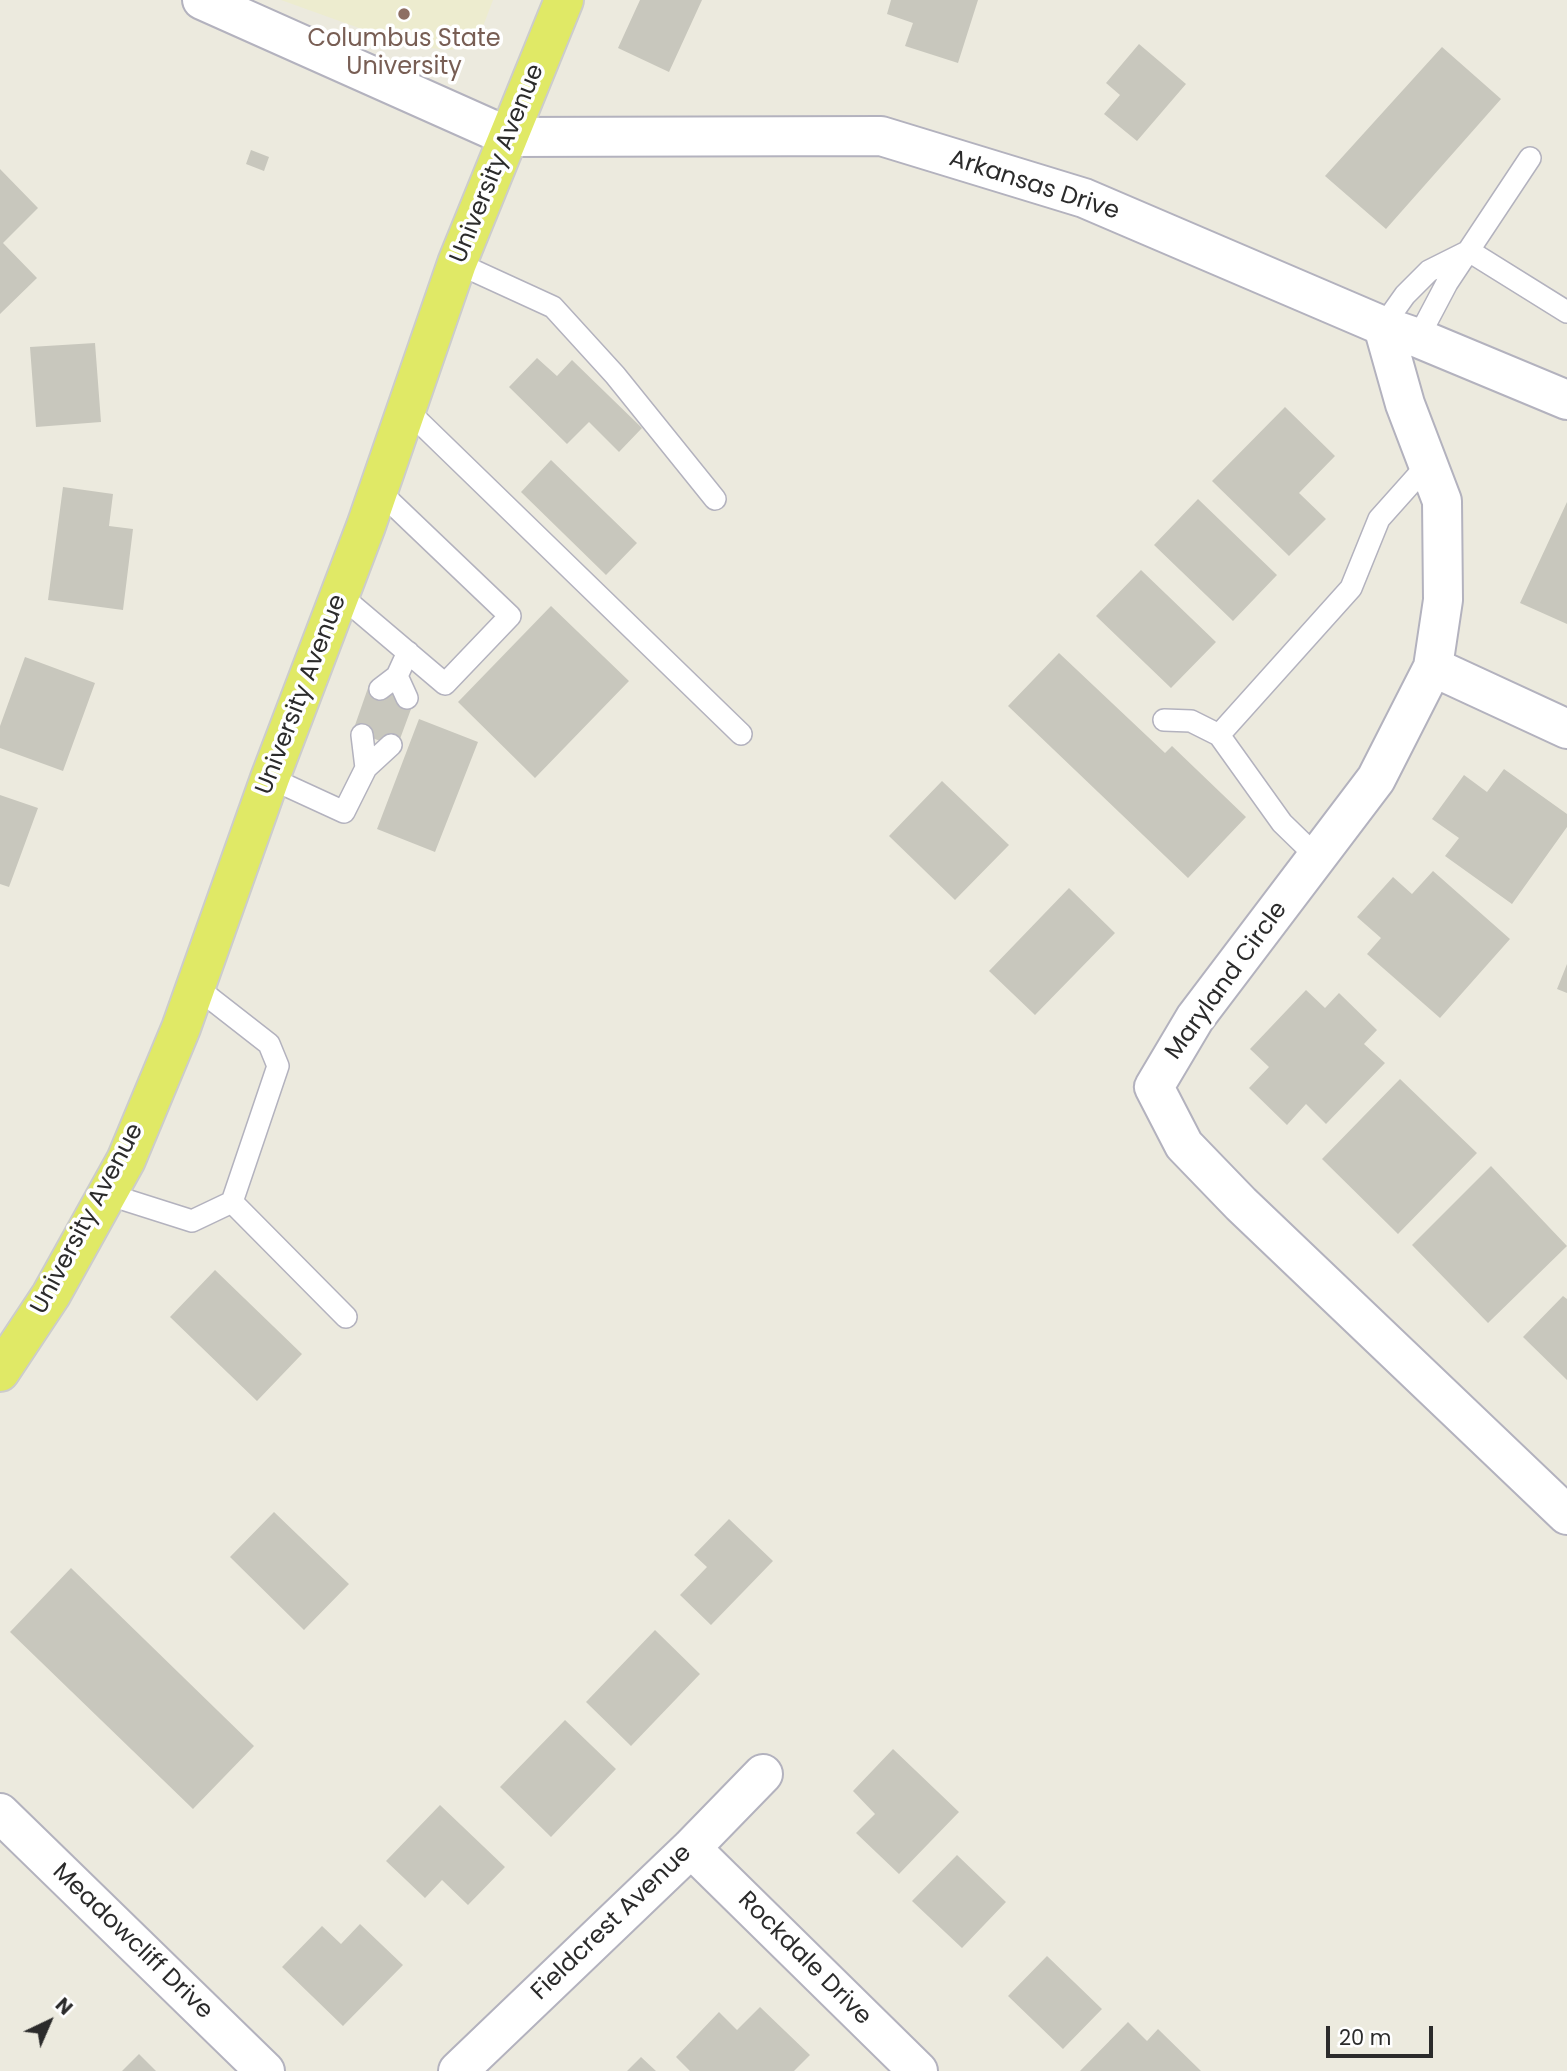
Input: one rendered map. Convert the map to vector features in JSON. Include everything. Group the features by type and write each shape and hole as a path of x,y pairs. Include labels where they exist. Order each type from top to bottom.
{"main road":[{"name":"University Avenue","path":"0,1372 51,1295 126,1160 196,987 270,778 378,490 457,262 564,0"}],"street":[{"path":"202,0 509,137"},
{"name":"Arkansas Drive","path":"509,137 881,136 1084,198 1383,326 1419,338 1567,400"},
{"name":"Maryland Circle","path":"1383,326 1405,404 1442,501 1443,600 1433,667 1376,779 1195,1018 1154,1087 1184,1145 1241,1204 1567,1515"},
{"path":"1433,667 1567,729"},
{"name":"Fieldcrest Avenue","path":"458,2071 691,1848 763,1774"},
{"name":"Meadowcliff Drive","path":"0,1813 265,2071"},
{"name":"Rockdale Drive","path":"691,1848 918,2071"}],"lane":[{"path":"1419,338 1436,303 1530,158"},
{"path":"1383,326 1410,290 1429,271 1469,251"},
{"path":"1469,251 1567,312"},
{"path":"457,262 553,307 615,375 715,499"},
{"path":"1410,290 1436,303"},
{"path":"406,409 741,734"},
{"path":"1219,735 1351,588 1378,519 1429,463"},
{"path":"340,595 445,684 510,616 378,490"},
{"path":"407,698 388,682 408,652"},
{"path":"1164,720 1191,722 1219,735 1282,823 1317,857"},
{"path":"362,734 366,768"},
{"path":"270,778 344,812 366,768 391,745"},
{"path":"107,1194 192,1221 232,1202 278,1066 269,1044 196,987"},
{"path":"232,1202 346,1317"}],"shaded area":[{"name":"Columbus State University","path":"281,0 493,0 482,29 452,50 409,46"}],"building":[{"path":"640,0 702,0 669,72 618,48"},
{"path":"891,0 978,0 958,63 905,46 913,23 887,14"},
{"path":"1139,44 1186,84 1137,141 1104,114 1120,95 1106,83"},
{"path":"1442,47 1501,99 1386,229 1325,176"},
{"path":"251,150 269,157 264,171 246,164"},
{"path":"0,169 38,208 3,243 37,278 0,314"},
{"path":"95,343 101,422 36,427 30,347"},
{"path":"537,358 557,376 572,360 642,428 619,452 589,422 567,444 509,387"},
{"path":"1285,407 1335,456 1299,493 1326,519 1289,556 1212,481"},
{"path":"551,460 637,543 606,575 521,492"},
{"path":"63,487 113,494 109,526 133,529 123,610 48,600"},
{"path":"1198,499 1277,575 1233,621 1154,545"},
{"path":"1567,502 1567,624 1520,603"},
{"path":"1141,570 1216,642 1171,688 1096,616"},
{"path":"551,606 629,681 535,778 458,702"},
{"path":"1059,653 1165,753 1172,746 1246,817 1188,878 1008,706"},
{"path":"25,657 95,683 63,771 0,748 0,726"},
{"path":"369,685 414,701 397,747 353,731"},
{"path":"419,719 478,742 435,852 377,829"},
{"path":"1504,769 1567,814 1567,827 1512,904 1445,856 1459,838 1432,819 1464,775 1487,792"},
{"path":"942,781 1009,845 955,900 889,836"},
{"path":"0,795 38,808 9,887 0,884"},
{"path":"1433,871 1510,939 1440,1018 1367,954 1381,938 1357,917 1393,877 1412,894"},
{"path":"1069,888 1115,933 1035,1015 989,971"},
{"path":"1567,964 1567,993 1557,989"},
{"path":"1306,990 1325,1008 1339,993 1377,1030 1364,1044 1385,1063 1326,1124 1306,1104 1287,1125 1249,1088 1269,1067 1250,1049"},
{"path":"1400,1079 1477,1153 1398,1234 1322,1159"},
{"path":"1491,1166 1567,1246 1488,1323 1412,1245"},
{"path":"215,1270 302,1354 257,1401 170,1317"},
{"path":"1563,1296 1567,1299 1567,1380 1523,1337"},
{"path":"274,1512 349,1584 304,1630 230,1557"},
{"path":"729,1519 773,1561 711,1625 680,1595 707,1567 694,1555"},
{"path":"71,1568 254,1746 193,1809 10,1632"},
{"path":"655,1630 700,1674 631,1746 586,1702"},
{"path":"565,1720 616,1769 551,1837 500,1787"},
{"path":"893,1749 959,1812 899,1874 856,1833 875,1814 853,1791"},
{"path":"440,1805 505,1867 468,1905 442,1880 425,1898 386,1861"},
{"path":"957,1855 1006,1902 962,1948 912,1901"},
{"path":"360,1924 403,1965 343,2026 282,1967 322,1926 341,1944"},
{"path":"1047,1956 1102,2009 1063,2049 1008,1996"},
{"path":"760,2007 810,2055 794,2071 690,2071 676,2057 719,2012 737,2030"},
{"path":"1128,2022 1147,2041 1158,2029 1201,2071 1080,2071"},
{"path":"139,2054 156,2071 122,2071"},
{"path":"641,2057 656,2071 627,2071"}],"place":[{"name":"Columbus State University","path":"404,14"}]}
